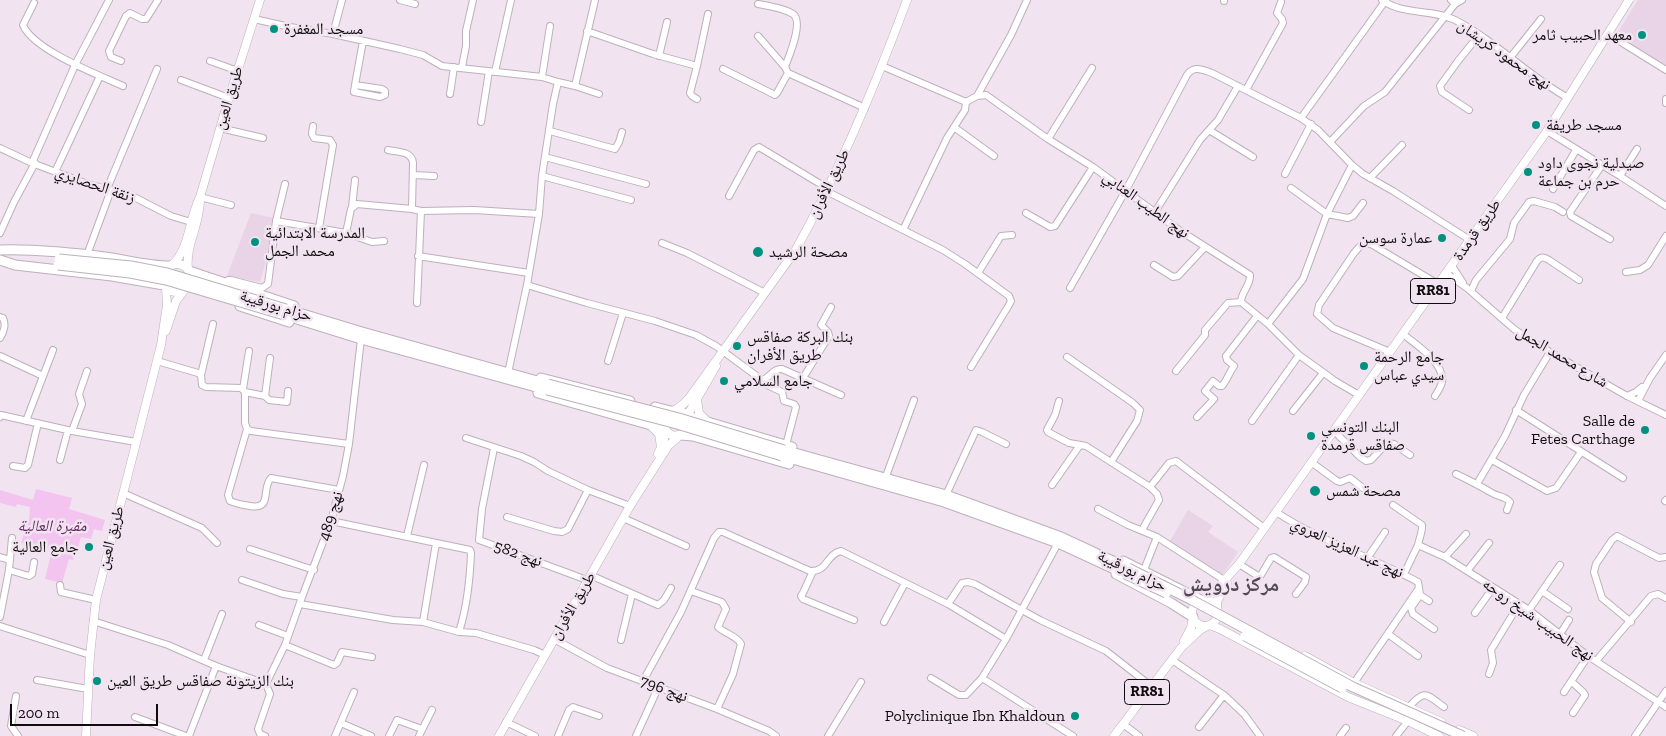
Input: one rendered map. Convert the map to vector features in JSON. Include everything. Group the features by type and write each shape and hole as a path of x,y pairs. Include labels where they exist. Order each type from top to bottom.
{"highway":[{"path":"0,250 87,255 152,265 171,265"},
{"name":"حزام بورقيبة","path":"0,250 166,280 507,376 679,418 878,479 1085,551"},
{"path":"0,259 15,265 112,276 165,287"},
{"name":"حزام بورقيبة","path":"0,259 58,262"},
{"path":"189,270 225,284 312,312 360,336"},
{"path":"183,291 240,306 321,332 360,336"},
{"path":"507,376 548,379 674,410"},
{"path":"507,376 546,396 666,430"},
{"path":"688,416 709,422 784,451"},
{"path":"680,436 693,436 809,470 878,479"},
{"name":"حزام بورقيبة","path":"878,479 946,495 1052,533 1085,551 1192,600 1353,687 1466,735"},
{"path":"1085,551 1130,563 1203,601"},
{"path":"1085,551 1124,578 1193,617"},
{"name":"حزام بورقيبة","path":"1127,571 1350,692 1448,736"}],"main road":[{"name":"طريق العين","path":"171,265 180,257 183,249 260,0"},
{"name":"طريق الأفران","path":"674,410 685,403 794,251 865,108 907,0"},
{"name":"طريق قرمدة","path":"1203,601 1214,592 1239,564 1452,266 1547,131 1627,1"},
{"name":"طريق العين","path":"189,270 188,257 200,208 200,197"},
{"path":"181,264 189,270 191,283 183,291 172,292 165,287 162,276 164,271 171,265 181,264"},
{"name":"طريق العين","path":"161,345 167,305 165,287"},
{"name":"طريق العين","path":"86,736 90,655 96,600 161,345 176,301 183,291"},
{"name":"طريق الأفران","path":"688,416 711,376 722,352"},
{"path":"697,398 699,413 704,420 709,422"},
{"path":"674,410 684,412 688,416 689,428 680,436 670,434 666,430 665,416 674,410"},
{"path":"650,425 659,434 661,449"},
{"name":"طريق الأفران","path":"649,476 661,449 666,430"},
{"name":"طريق الأفران","path":"499,736 630,506 668,446 680,436"},
{"name":"طريق قرمدة","path":"1217,609 1217,601 1227,578"},
{"path":"1203,601 1211,602 1217,609"},
{"name":"RR81","path":"1181,648 1191,628 1193,609 1203,601"},
{"name":"RR81","path":"1114,736 1181,648 1200,630 1216,621 1217,609"},
{"name":"حزام بورقيبة","path":"1217,609 1354,683 1466,735"},
{"path":"1193,617 1197,623 1220,629 1348,697 1408,721 1439,736"},
{"path":"1315,680 1324,666"}],"street":[{"path":"0,233 34,163 75,65 109,0"},
{"path":"121,61 111,57 108,51 126,16 130,14 146,19 158,0"},
{"path":"333,34 342,0"},
{"path":"401,0 415,4"},
{"path":"462,68 466,46 466,31 473,0"},
{"path":"481,122 511,0"},
{"path":"575,86 595,0"},
{"path":"966,102 977,96 1011,35 1026,0"},
{"path":"1301,118 1384,0"},
{"name":"نهج محمود كريشان","path":"1384,0 1402,10 1445,16 1479,35 1554,91 1568,98"},
{"path":"1330,142 1364,106 1385,92 1445,16 1453,2 1462,0"},
{"path":"1246,90 1282,25 1282,20 1277,13 1281,2"},
{"path":"34,3 24,22 24,28 30,35 75,65 123,86"},
{"path":"723,69 772,95 777,93 787,70 798,20 796,16 788,12 758,4"},
{"path":"697,99 690,92 708,14"},
{"path":"254,19 290,28 333,34 423,55 440,65 542,77 599,94"},
{"path":"1509,59 1541,19"},
{"path":"659,56 667,22"},
{"path":"542,77 550,26"},
{"path":"587,31 659,56 697,66"},
{"path":"1608,34 1666,70"},
{"path":"1469,110 1445,94 1440,89 1440,86 1479,35"},
{"path":"758,36 787,70 865,108"},
{"path":"355,85 363,41"},
{"path":"210,60 238,71"},
{"path":"882,66 966,102"},
{"path":"450,94 454,67"},
{"path":"1048,139 1092,68"},
{"path":"1070,288 1126,190 1189,71 1199,68 1311,124 1352,165 1470,240"},
{"path":"87,255 109,190 157,69"},
{"path":"55,172 100,76"},
{"path":"181,80 229,98"},
{"path":"507,376 527,285 539,214 542,176 558,82"},
{"path":"1154,212 1200,140 1218,120 1238,86"},
{"name":"نهج الطيب العنابي","path":"977,96 986,95 1048,139 1093,167 1205,247 1250,275 1251,280 1242,294 1241,302"},
{"path":"903,230 947,138 965,110 966,102"},
{"path":"1285,174 1311,124"},
{"path":"313,126 312,134 314,138 330,140 333,145 319,228"},
{"path":"954,127 994,156"},
{"path":"220,128 263,138"},
{"path":"1209,130 1253,157"},
{"path":"550,131 615,149 620,142 622,132"},
{"path":"1547,131 1666,206"},
{"path":"1370,178 1402,145"},
{"path":"729,196 754,150 759,147 826,189 942,250 1007,293 1011,301 971,367"},
{"name":"زنقة الحصايري","path":"0,148 84,183 134,197 171,216 191,222"},
{"path":"1620,176 1637,149"},
{"path":"388,150 411,155 413,160 412,208"},
{"path":"1553,189 1576,150"},
{"path":"545,157 646,184"},
{"path":"1268,324 1303,279 1328,214 1352,165"},
{"path":"1602,165 1570,212 1571,216 1610,239"},
{"path":"1026,213 1050,227 1055,226 1093,167"},
{"path":"413,175 434,176"},
{"path":"542,176 632,200"},
{"path":"346,233 352,207 355,180"},
{"path":"225,284 228,280 231,280 258,288 266,286 269,280 276,222 285,184"},
{"path":"1291,188 1328,214 1351,218 1363,203"},
{"path":"200,197 231,205"},
{"path":"1469,289 1510,239 1514,223 1529,202 1534,201 1555,207 1563,212"},
{"path":"352,207 357,204 412,208 422,211 474,210 539,214"},
{"path":"417,303 418,256 422,211"},
{"path":"276,222 346,233 372,242 384,240"},
{"path":"978,273 1001,236 1012,235"},
{"path":"1626,272 1640,270 1648,265 1666,236"},
{"path":"662,243 687,252 765,293"},
{"path":"1390,352 1333,328 1318,314 1319,305 1357,249 1366,243 1377,247 1438,284"},
{"path":"1154,264 1173,277 1178,276 1205,247"},
{"path":"418,256 529,273"},
{"path":"1502,318 1540,258 1544,257 1579,280"},
{"name":"شارع محمد الجمل","path":"1452,266 1469,289"},
{"name":"شارع محمد الجمل","path":"1446,273 1469,289 1526,338 1626,396 1666,415"},
{"path":"527,285 655,321 696,335 716,346 757,378 764,380 767,385 782,392 784,401 794,404 796,407 784,451"},
{"path":"1176,371 1205,335 1205,330 1224,306 1228,303 1241,302 1268,324 1299,355 1323,373 1359,395"},
{"path":"803,378 829,336 828,332 821,325 831,308"},
{"path":"608,361 624,313"},
{"path":"1196,417 1214,399 1204,391 1213,381 1222,386 1226,381 1234,366 1227,360 1226,356 1257,316"},
{"path":"0,317 3,318 4,331 0,338"},
{"path":"213,324 201,375 203,386 244,390 265,396 269,400 287,402 288,391"},
{"path":"1403,334 1436,362 1443,378 1442,384 1435,396"},
{"name":"نهج 489","path":"266,684 285,645 331,521 349,444 360,336"},
{"path":"26,420 53,350"},
{"path":"249,351 244,390 245,423 247,429 228,496 230,501 235,504 261,506 266,498 268,482 271,478 339,490"},
{"path":"1477,484 1505,436 1516,410 1538,370 1550,352"},
{"path":"1252,421 1299,355"},
{"path":"0,356 43,376"},
{"path":"1636,400 1666,356"},
{"path":"1067,357 1133,403 1140,410 1137,420 1111,462"},
{"path":"265,396 270,358"},
{"path":"157,361 201,375"},
{"path":"764,380 779,369 841,395"},
{"path":"60,460 82,404 79,394 87,371"},
{"path":"1294,410 1323,373"},
{"path":"1626,396 1644,387"},
{"path":"1644,387 1644,395 1648,406"},
{"path":"878,479 914,400"},
{"path":"1059,401 1055,415 1047,430 1048,432 1064,441 1080,444 1111,462 1157,494 1159,500 1142,530"},
{"path":"1516,410 1623,478"},
{"path":"0,416 26,420 70,431 136,442"},
{"path":"13,466 25,468 28,465 38,423"},
{"path":"247,429 251,432 349,444"},
{"path":"946,495 976,430 1006,444"},
{"path":"1334,431 1366,461 1371,460 1387,443 1394,444 1410,455"},
{"path":"466,438 521,456 588,490 630,506"},
{"path":"1052,485 1080,444"},
{"name":"نهج 582","path":"494,448 482,509 479,540 589,578"},
{"path":"1492,460 1547,491 1556,488 1581,452"},
{"path":"1150,488 1169,463 1176,461 1264,528"},
{"path":"1311,462 1338,482 1350,478 1363,488"},
{"path":"408,536 424,465"},
{"path":"1456,474 1508,499 1510,502 1507,510"},
{"path":"507,517 562,532 568,529 588,490"},
{"path":"123,493 202,528 217,543"},
{"path":"1393,504 1422,524 1418,545 1404,574"},
{"path":"1098,510 1128,526 1157,536 1227,578"},
{"name":"نهج عبد العزيز العروي","path":"1276,512 1310,532 1368,557 1418,582 1419,591 1354,683"},
{"path":"623,518 686,546"},
{"path":"331,521 468,550 471,553 470,572 459,632"},
{"path":"643,681 681,612 714,538 719,532 723,532 810,571 821,569 834,553 841,551 948,604 1006,639"},
{"path":"1368,557 1385,532"},
{"path":"1445,557 1466,534"},
{"path":"1144,570 1157,536"},
{"path":"1631,622 1602,598 1594,572 1596,564 1616,536 1659,558 1666,557"},
{"path":"0,617 9,570 12,538"},
{"path":"931,678 959,696 964,696 982,678 1006,639 1058,543"},
{"path":"1467,571 1489,543"},
{"path":"423,622 436,544"},
{"name":"نهج الحبيب شيخ روحه","path":"1418,545 1445,557 1529,610 1588,656 1666,707"},
{"path":"250,549 314,570"},
{"path":"0,557 10,560"},
{"path":"1239,564 1258,576 1261,575 1271,558 1274,557 1306,577 1305,582 1296,594"},
{"path":"9,570 30,576 34,562"},
{"path":"1529,610 1560,565"},
{"path":"813,571 801,596 803,600 854,620"},
{"path":"589,578 658,605 664,600 670,588"},
{"path":"242,580 301,601 393,620 423,622 459,632 476,633 534,650 544,655"},
{"path":"948,604 959,586 962,583 968,582 1106,651 1151,686"},
{"path":"884,622 905,583"},
{"path":"60,585 61,592 96,600"},
{"path":"1475,613 1493,588"},
{"path":"1429,601 1419,591 1411,608 1413,614 1434,629"},
{"path":"1542,591 1568,609"},
{"path":"691,592 722,602 726,609 718,626 719,629 738,639 741,644 733,674 717,709"},
{"path":"621,640 632,594"},
{"path":"1596,661 1654,595 1658,594 1666,598"},
{"path":"1489,674 1493,663 1491,650 1519,604"},
{"path":"204,660 222,614"},
{"path":"1560,634 1569,620"},
{"path":"93,621 161,642 216,666 266,684 270,694 258,729 260,734 266,736"},
{"path":"259,625 288,636"},
{"path":"0,626 90,655"},
{"path":"1388,634 1418,656"},
{"name":"نهج 796","path":"554,639 607,668 717,709 769,731 775,736"},
{"path":"285,645 334,665 337,663 342,652 372,657"},
{"path":"1564,692 1588,656"},
{"path":"1172,660 1224,696 1244,714 1260,736"},
{"path":"134,717 187,736 216,666"},
{"path":"982,678 1072,736"},
{"path":"37,680 88,689"},
{"path":"828,736 861,682"},
{"path":"1572,682 1585,695 1573,713"},
{"path":"636,736 658,688"},
{"path":"1635,736 1666,691"},
{"path":"335,736 354,692"},
{"path":"1409,707 1422,694 1427,695 1444,707"},
{"path":"16,696 10,726 18,736"},
{"path":"1199,727 1224,696"},
{"path":"558,736 569,710 573,707 599,716"},
{"path":"389,736 397,720 420,733 432,710"},
{"path":"1396,736 1408,721"},
{"path":"506,722 535,736"},
{"path":"341,723 372,736"},
{"path":"1122,724 1139,736"},
{"path":"1340,736 1346,728"}],"shaded area":[{"name":"معهد الحبيب ثامر","path":"1638,0 1666,0 1666,67 1619,37 1618,32"},
{"name":"المدرسة الابتدائية محمد الجمل","path":"251,213 274,218 260,282 227,276"},
{"path":"1188,510 1213,526 1208,532 1238,552 1224,573 1221,574 1170,541"}],"green space":[{"name":"مقبرة العالية","path":"36,489 72,498 69,509 105,520 102,531 94,529 91,539 81,537 76,556 74,555 73,560 69,559 62,583 45,579 52,550 21,543 29,520 30,507 17,504 16,507 0,503 0,490 33,500"}],"place":[{"name":"مسجد المغفرة","path":"274,29"},
{"name":"معهد الحبيب ثامر","path":"1642,35"},
{"name":"مسجد طريفة","path":"1536,125"},
{"name":"صيدلية نجوى داود حرم بن جماعة","path":"1528,172"},
{"name":"عمارة سوسن","path":"1442,238"},
{"name":"المدرسة الابتدائية محمد الجمل","path":"255,242"},
{"name":"مصحة الرشيد","path":"758,252"},
{"name":"بنك البركة صفاقس طريق الأفران","path":"737,346"},
{"name":"جامع الرحمة سيدي عباس","path":"1364,366"},
{"name":"جامع السلامي","path":"724,381"},
{"name":"Salle de Fetes Carthage","path":"1645,430"},
{"name":"البنك التونسي صفاقس قرمدة","path":"1311,436"},
{"name":"مصحة شمس","path":"1315,491"},
{"name":"جامع العالية","path":"89,547"},
{"name":"بنك الزيتونة صفاقس طريق العين","path":"97,681"},
{"name":"Polyclinique Ibn Khaldoun","path":"1075,716"}],"district":[{"name":"مركز درويش","path":"1231,585"}]}
